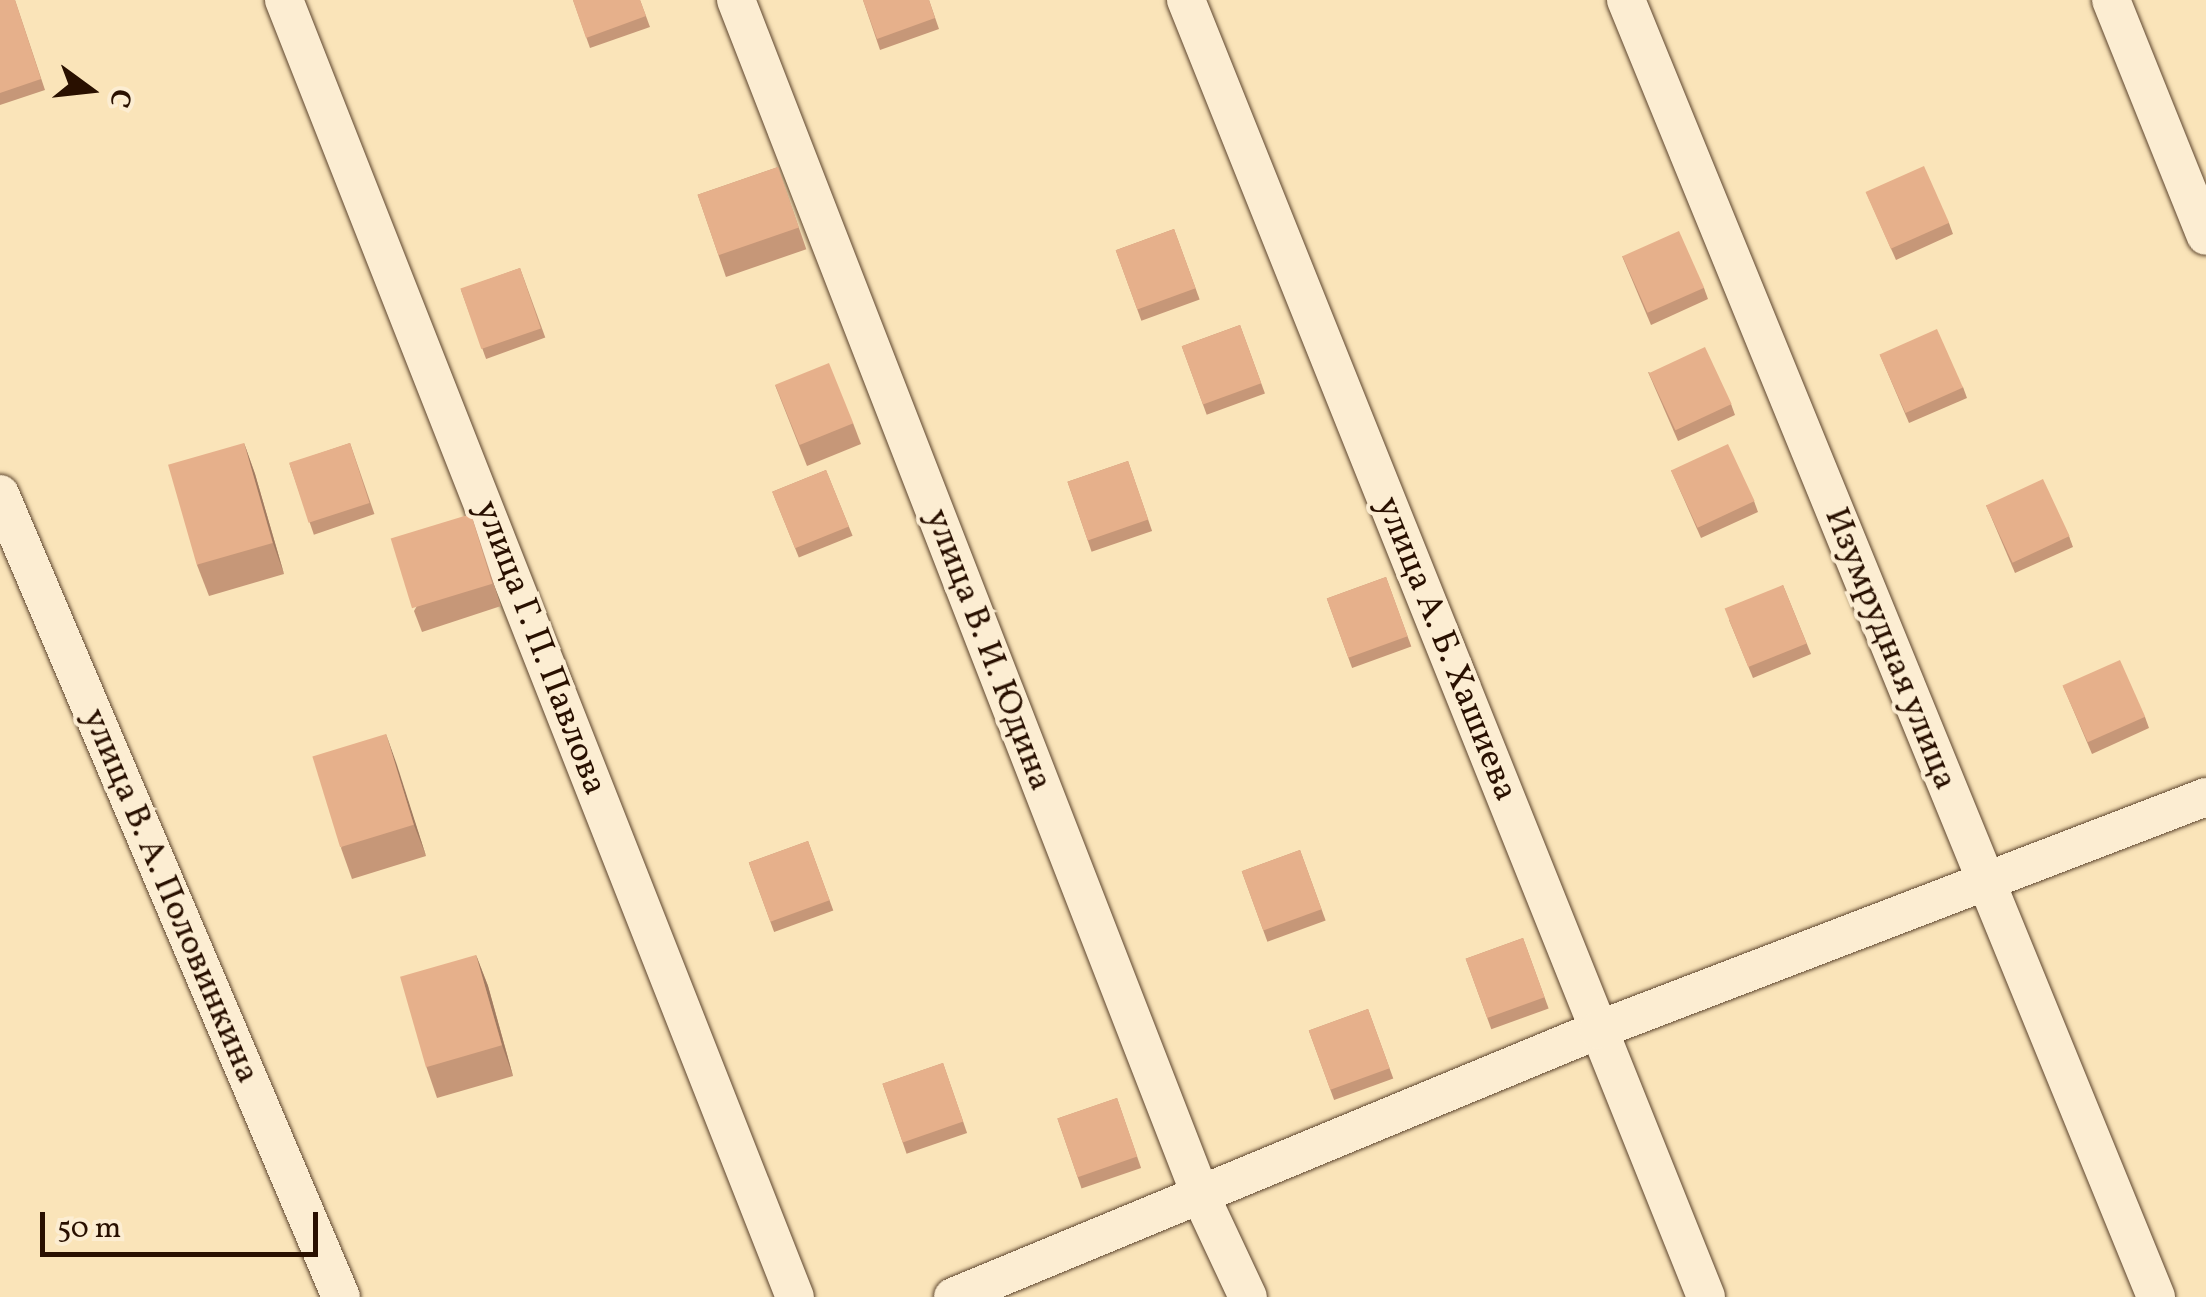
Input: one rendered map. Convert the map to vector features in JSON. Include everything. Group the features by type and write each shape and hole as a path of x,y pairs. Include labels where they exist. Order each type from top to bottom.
{"street":[{"name":"улица Г. П. Павлова","path":"284,0 795,1297"},
{"name":"улица В. И. Юдина","path":"736,0 1202,1199 1248,1297"},
{"name":"улица А. Б. Хашиева","path":"1186,0 1706,1297"},
{"name":"Изумрудная улица","path":"1626,0 2156,1297"},
{"path":"2111,0 2206,236"},
{"name":"улица В. А. Половинкина","path":"0,494 341,1297"},
{"path":"952,1297 1202,1199 1598,1030 2206,797"}],"building":[{"path":"0,0 15,0 41,79 0,93"},
{"path":"573,0 640,0 646,16 586,38"},
{"path":"863,0 929,0 935,18 877,39"},
{"path":"1924,166 1949,223 1891,249 1866,192"},
{"path":"778,167 799,228 718,255 698,195"},
{"path":"1174,229 1196,288 1137,309 1116,250"},
{"path":"1679,231 1704,288 1648,313 1622,256"},
{"path":"520,268 541,329 481,349 460,289"},
{"path":"1240,325 1261,383 1203,404 1182,346"},
{"path":"1937,329 1963,387 1905,413 1879,355"},
{"path":"1705,347 1732,404 1675,430 1649,373"},
{"path":"829,363 853,423 800,445 775,385"},
{"path":"244,443 273,543 197,565 168,465"},
{"path":"350,443 369,503 309,523 289,463"},
{"path":"1728,444 1755,501 1698,528 1671,471"},
{"path":"1128,461 1148,520 1088,540 1067,482"},
{"path":"826,470 849,527 795,548 772,492"},
{"path":"2043,479 2070,536 2013,563 1986,506"},
{"path":"471,514 492,584 412,608 391,539"},
{"path":"1386,577 1408,636 1348,658 1327,599"},
{"path":"1783,585 1807,643 1748,667 1725,609"},
{"path":"2120,660 2145,717 2088,742 2062,686"},
{"path":"386,734 414,825 340,847 312,757"},
{"path":"808,841 830,900 770,922 749,863"},
{"path":"1300,850 1322,909 1263,930 1242,871"},
{"path":"1523,938 1545,997 1487,1018 1466,959"},
{"path":"476,955 502,1045 426,1067 400,977"},
{"path":"1368,1009 1390,1068 1330,1090 1309,1031"},
{"path":"943,1063 963,1122 903,1142 882,1084"},
{"path":"1117,1098 1137,1157 1078,1177 1057,1119"}]}
